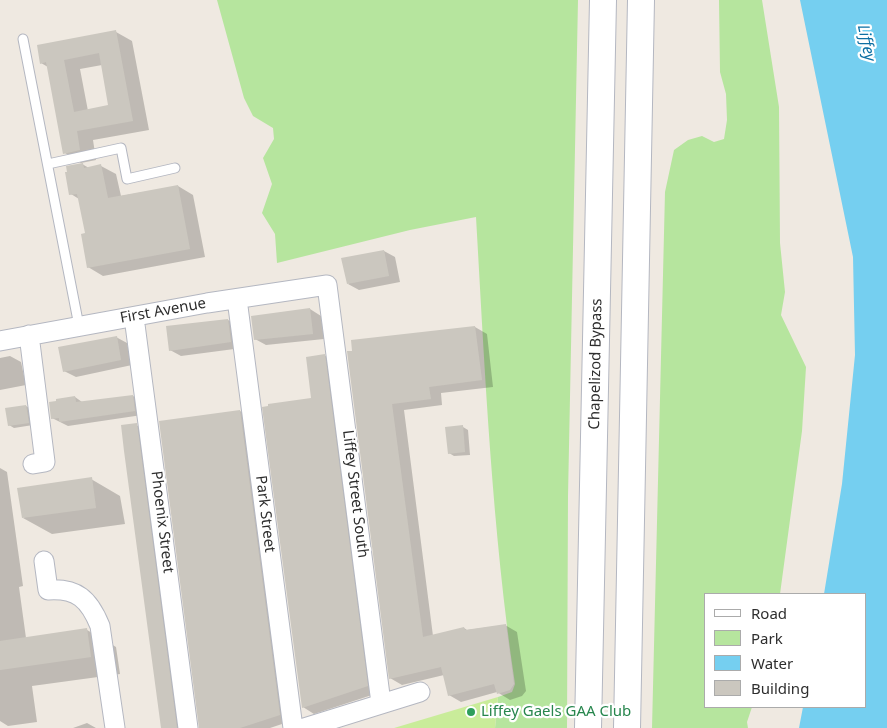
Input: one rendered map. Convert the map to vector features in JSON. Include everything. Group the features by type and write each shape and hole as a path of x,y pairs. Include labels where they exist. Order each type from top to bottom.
{"main road":[{"name":"Chapelizod Bypass","path":"588,728 603,0"},
{"path":"627,728 641,0"}],"street":[{"name":"First Avenue","path":"0,341 237,299 327,286"},
{"name":"Liffey Street South","path":"327,286 382,704"},
{"name":"Park Street","path":"237,299 293,728"},
{"name":"Phoenix Street","path":"134,317 188,728"},
{"path":"29,335 45,462 34,464"},
{"path":"44,560 48,590 73,591 85,600 94,612 100,626 115,728"},
{"path":"304,728 420,692"}],"lane":[{"path":"23,40 79,326"},
{"path":"48,164 121,148 127,178 175,168"}],"green space":[{"path":"217,0 578,0 568,496 567,728 495,728 498,697 512,692 515,684 500,568 495,510 476,217 410,230 277,263 275,234 262,213 272,184 263,158 274,139 273,128 253,116 244,98"},
{"path":"719,0 762,0 779,107 780,243 785,292 781,315 806,367 802,431 780,593 704,593 704,708 752,708 747,722 748,728 652,728 665,192 674,150 688,140 702,136 714,142 724,139 727,120 726,94 720,72"},
{"name":"Liffey Gaels GAA Club","path":"498,697 495,728 394,728"}],"water":[{"name":"Liffey","path":"800,0 887,0 887,728 799,728 803,708 867,708 867,593 824,593 842,484 855,355 853,257"}],"building":[{"path":"116,30 133,121 77,131 80,150 63,154 46,62 40,64 37,45","holes":["99,53 108,105 74,112 64,60"]},
{"path":"83,163 84,168 101,164 108,198 178,185 190,249 87,268 81,234 85,233 77,194 69,195 65,172 67,172 66,166"},
{"path":"384,250 389,276 347,284 341,258"},
{"path":"310,308 313,334 254,340 251,316"},
{"path":"228,319 231,342 169,351 166,326"},
{"path":"475,326 482,380 429,387 431,399 392,404 423,637 464,627 465,630 506,624 514,684 510,690 497,694 494,684 448,696 441,667 389,679 347,351 352,351 351,340"},
{"path":"117,336 121,360 63,372 58,347"},
{"path":"325,354 368,686 302,708 262,407 268,406 268,404 311,398 306,357"},
{"path":"133,395 135,411 59,422 59,418 51,419 49,402 56,401 56,399 75,396 76,402"},
{"path":"26,405 29,423 8,426 5,408"},
{"path":"240,410 280,715 240,728 199,728 159,421"},
{"path":"137,423 177,728 161,728 124,451 121,425"},
{"path":"463,425 465,452 448,454 445,427"},
{"path":"92,477 96,508 22,518 17,488"},
{"path":"87,628 91,657 0,670 0,641"}],"place":[{"name":"Liffey Gaels GAA Club","path":"471,712"}]}
